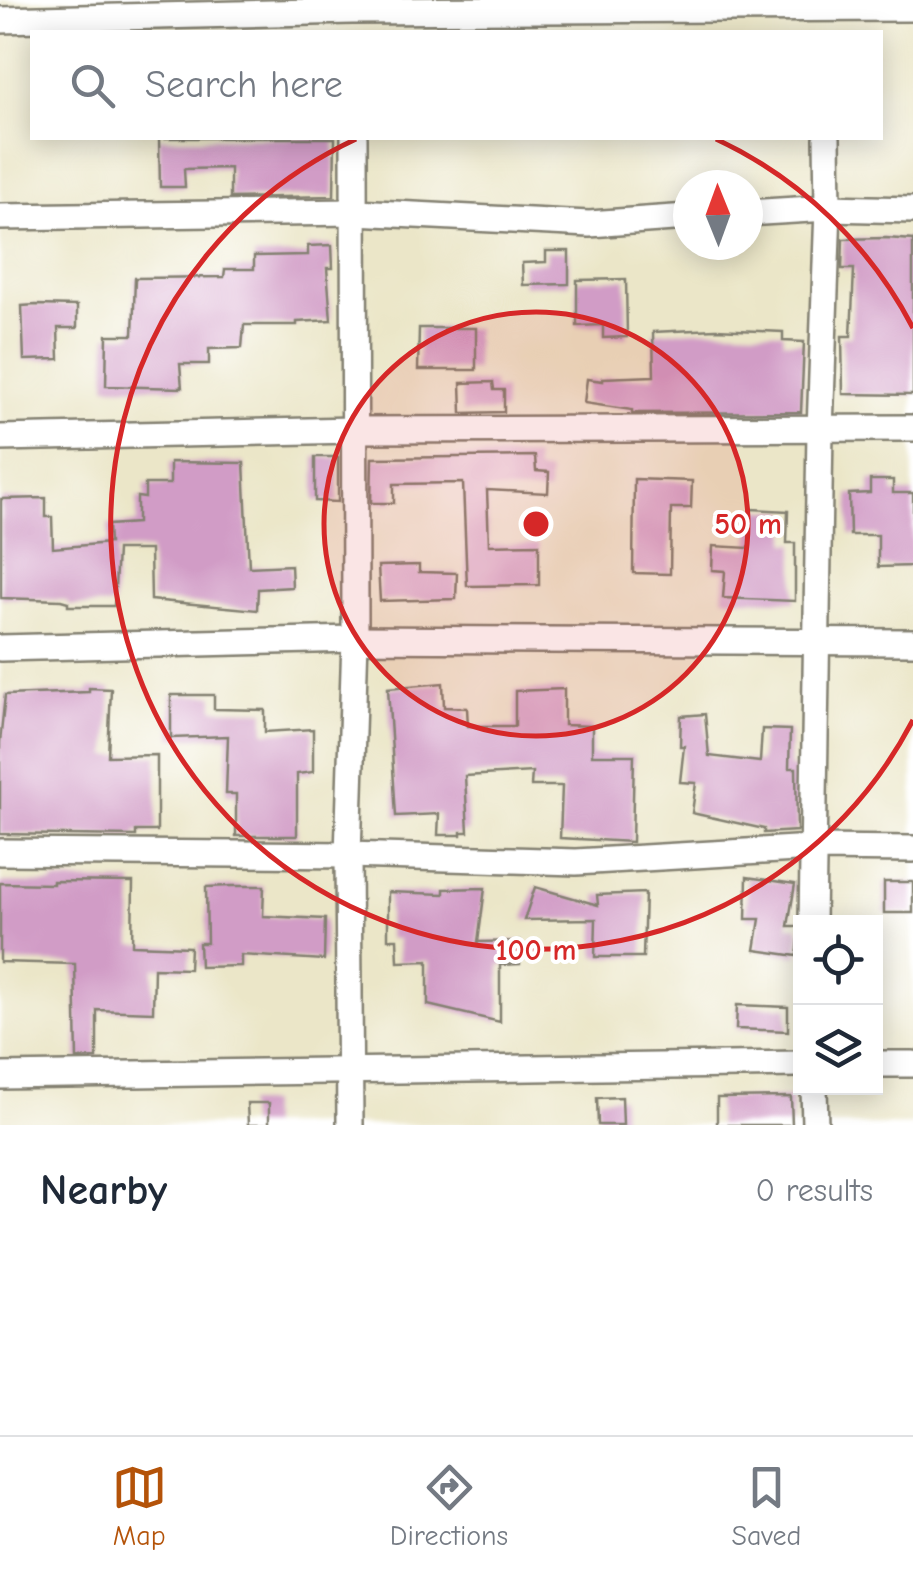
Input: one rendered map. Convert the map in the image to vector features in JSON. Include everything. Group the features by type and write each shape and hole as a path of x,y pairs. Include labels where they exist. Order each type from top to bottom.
{"street":[{"path":"0,20 824,14 913,8"},
{"path":"350,1125 348,855 355,639 354,140"},
{"path":"812,915 827,140"},
{"path":"763,213 828,208 913,210"},
{"path":"0,216 356,212 589,224 673,218"},
{"path":"0,438 353,430 913,428"},
{"path":"0,648 355,639 913,642"},
{"path":"0,852 348,855 576,862 812,848 913,849"},
{"path":"0,1076 793,1064"},
{"path":"883,1064 913,1064"},
{"path":"814,1095 815,1125"}],"building":[{"path":"159,140 335,140 334,196 230,198 230,168 184,169 185,187 160,187"},
{"path":"843,239 913,240 913,395 843,394 842,336 851,336 854,269 842,269"},
{"path":"332,245 333,268 327,268 331,320 297,325 244,325 242,348 209,349 209,364 180,364 182,388 106,386 107,335 133,335 135,278 224,277 225,269 254,269 254,256 308,255 308,246"},
{"path":"546,251 569,251 569,284 523,285 522,263 546,262"},
{"path":"626,279 627,337 603,338 603,325 577,326 577,280"},
{"path":"22,306 77,306 77,328 58,328 59,359 24,360"},
{"path":"419,328 476,328 476,370 418,370"},
{"path":"653,332 783,332 783,341 804,342 801,412 632,413 584,403 587,379 654,376"},
{"path":"493,382 494,390 504,390 504,412 462,413 461,383"},
{"path":"535,456 536,471 549,472 548,493 487,490 489,545 539,544 539,585 467,586 463,483 394,484 394,503 371,503 372,458"},
{"path":"315,457 338,457 338,502 315,501"},
{"path":"170,462 244,463 249,567 291,565 292,587 258,589 257,610 151,600 150,550 117,550 114,606 68,606 68,602 61,600 1,598 1,499 46,498 46,517 52,517 53,548 109,543 108,525 137,523 137,497 145,498 145,484 170,484"},
{"path":"634,479 692,481 691,508 671,508 670,574 633,573"},
{"path":"870,480 893,480 893,493 913,493 913,566 878,567 878,535 850,535 849,494 870,493"},
{"path":"751,509 788,511 787,543 795,543 795,601 723,598 725,571 712,570 713,546 749,548"},
{"path":"419,565 419,572 457,573 456,599 380,601 378,566"},
{"path":"443,683 444,707 467,708 468,726 515,726 515,691 564,689 564,725 592,726 592,755 634,755 632,842 560,838 562,786 531,786 532,772 465,776 468,832 461,835 438,835 439,814 396,816 388,688"},
{"path":"89,688 111,689 108,756 157,755 157,831 136,831 136,836 0,834 0,742 5,695 89,692"},
{"path":"171,695 214,695 214,709 265,710 265,732 313,729 313,772 297,774 297,836 236,836 236,794 226,794 228,736 171,738"},
{"path":"705,714 709,756 760,762 762,729 790,730 789,768 796,768 797,831 764,833 764,829 692,813 696,783 680,782 684,746 680,746 681,716"},
{"path":"747,877 795,884 788,926 793,926 793,955 755,950 760,919 746,919"},
{"path":"133,882 132,945 190,947 189,969 154,968 153,1012 97,1010 97,1058 77,1059 75,964 0,962 0,883"},
{"path":"884,882 913,882 913,913 884,913"},
{"path":"264,886 263,916 325,919 324,960 241,955 241,966 200,967 199,943 207,943 206,887"},
{"path":"535,887 598,905 597,895 645,893 643,957 595,957 596,919 524,920"},
{"path":"485,888 478,942 520,941 520,964 500,965 500,1022 428,1005 428,961 398,962 397,939 388,939 388,892 444,894 444,889"},
{"path":"737,1005 788,1007 788,1031 736,1029"},
{"path":"622,1097 623,1125 598,1125 597,1098"},
{"path":"791,1097 792,1125 717,1125 717,1098"},
{"path":"247,1103 269,1103 269,1125 248,1125"}]}
